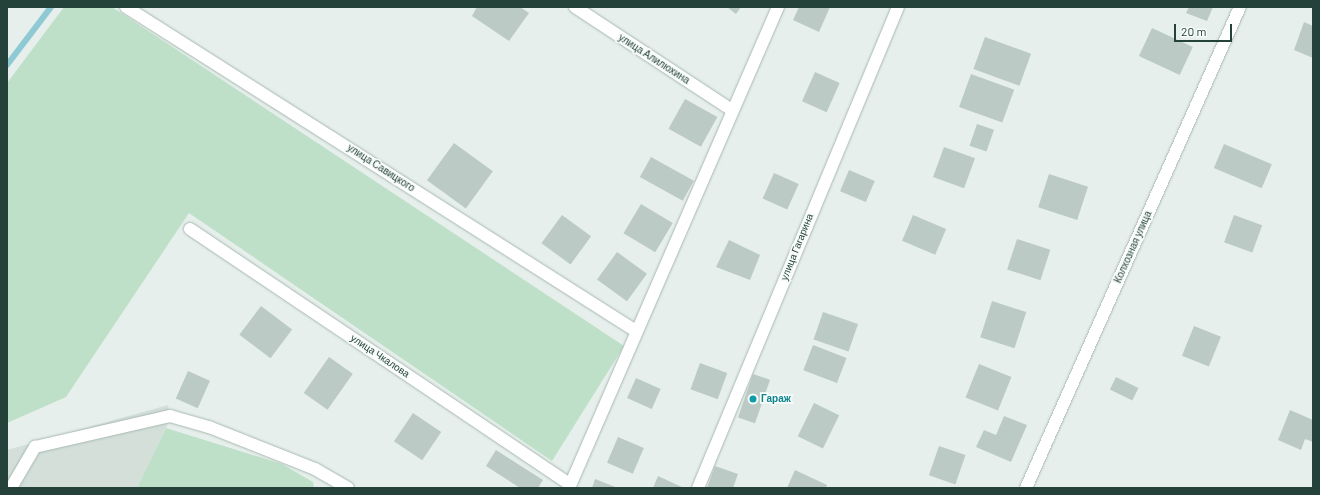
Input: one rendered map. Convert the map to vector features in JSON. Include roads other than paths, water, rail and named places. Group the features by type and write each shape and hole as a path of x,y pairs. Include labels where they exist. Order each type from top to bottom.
{"street":[{"name":"улица Савицкого","path":"126,7 636,331"},
{"name":"улица Алилюхина","path":"575,7 732,110"},
{"path":"569,486 778,7"},
{"name":"улица Гагарина","path":"698,488 898,7"},
{"name":"Колхозная улица","path":"1026,488 1240,7"},
{"name":"улица Чкалова","path":"190,229 569,486"},
{"path":"11,488 35,447 170,416 209,427 315,469 348,488"}],"waterway":[{"path":"7,65 51,7"}],"place":[{"name":"Гараж","path":"753,399"}]}
